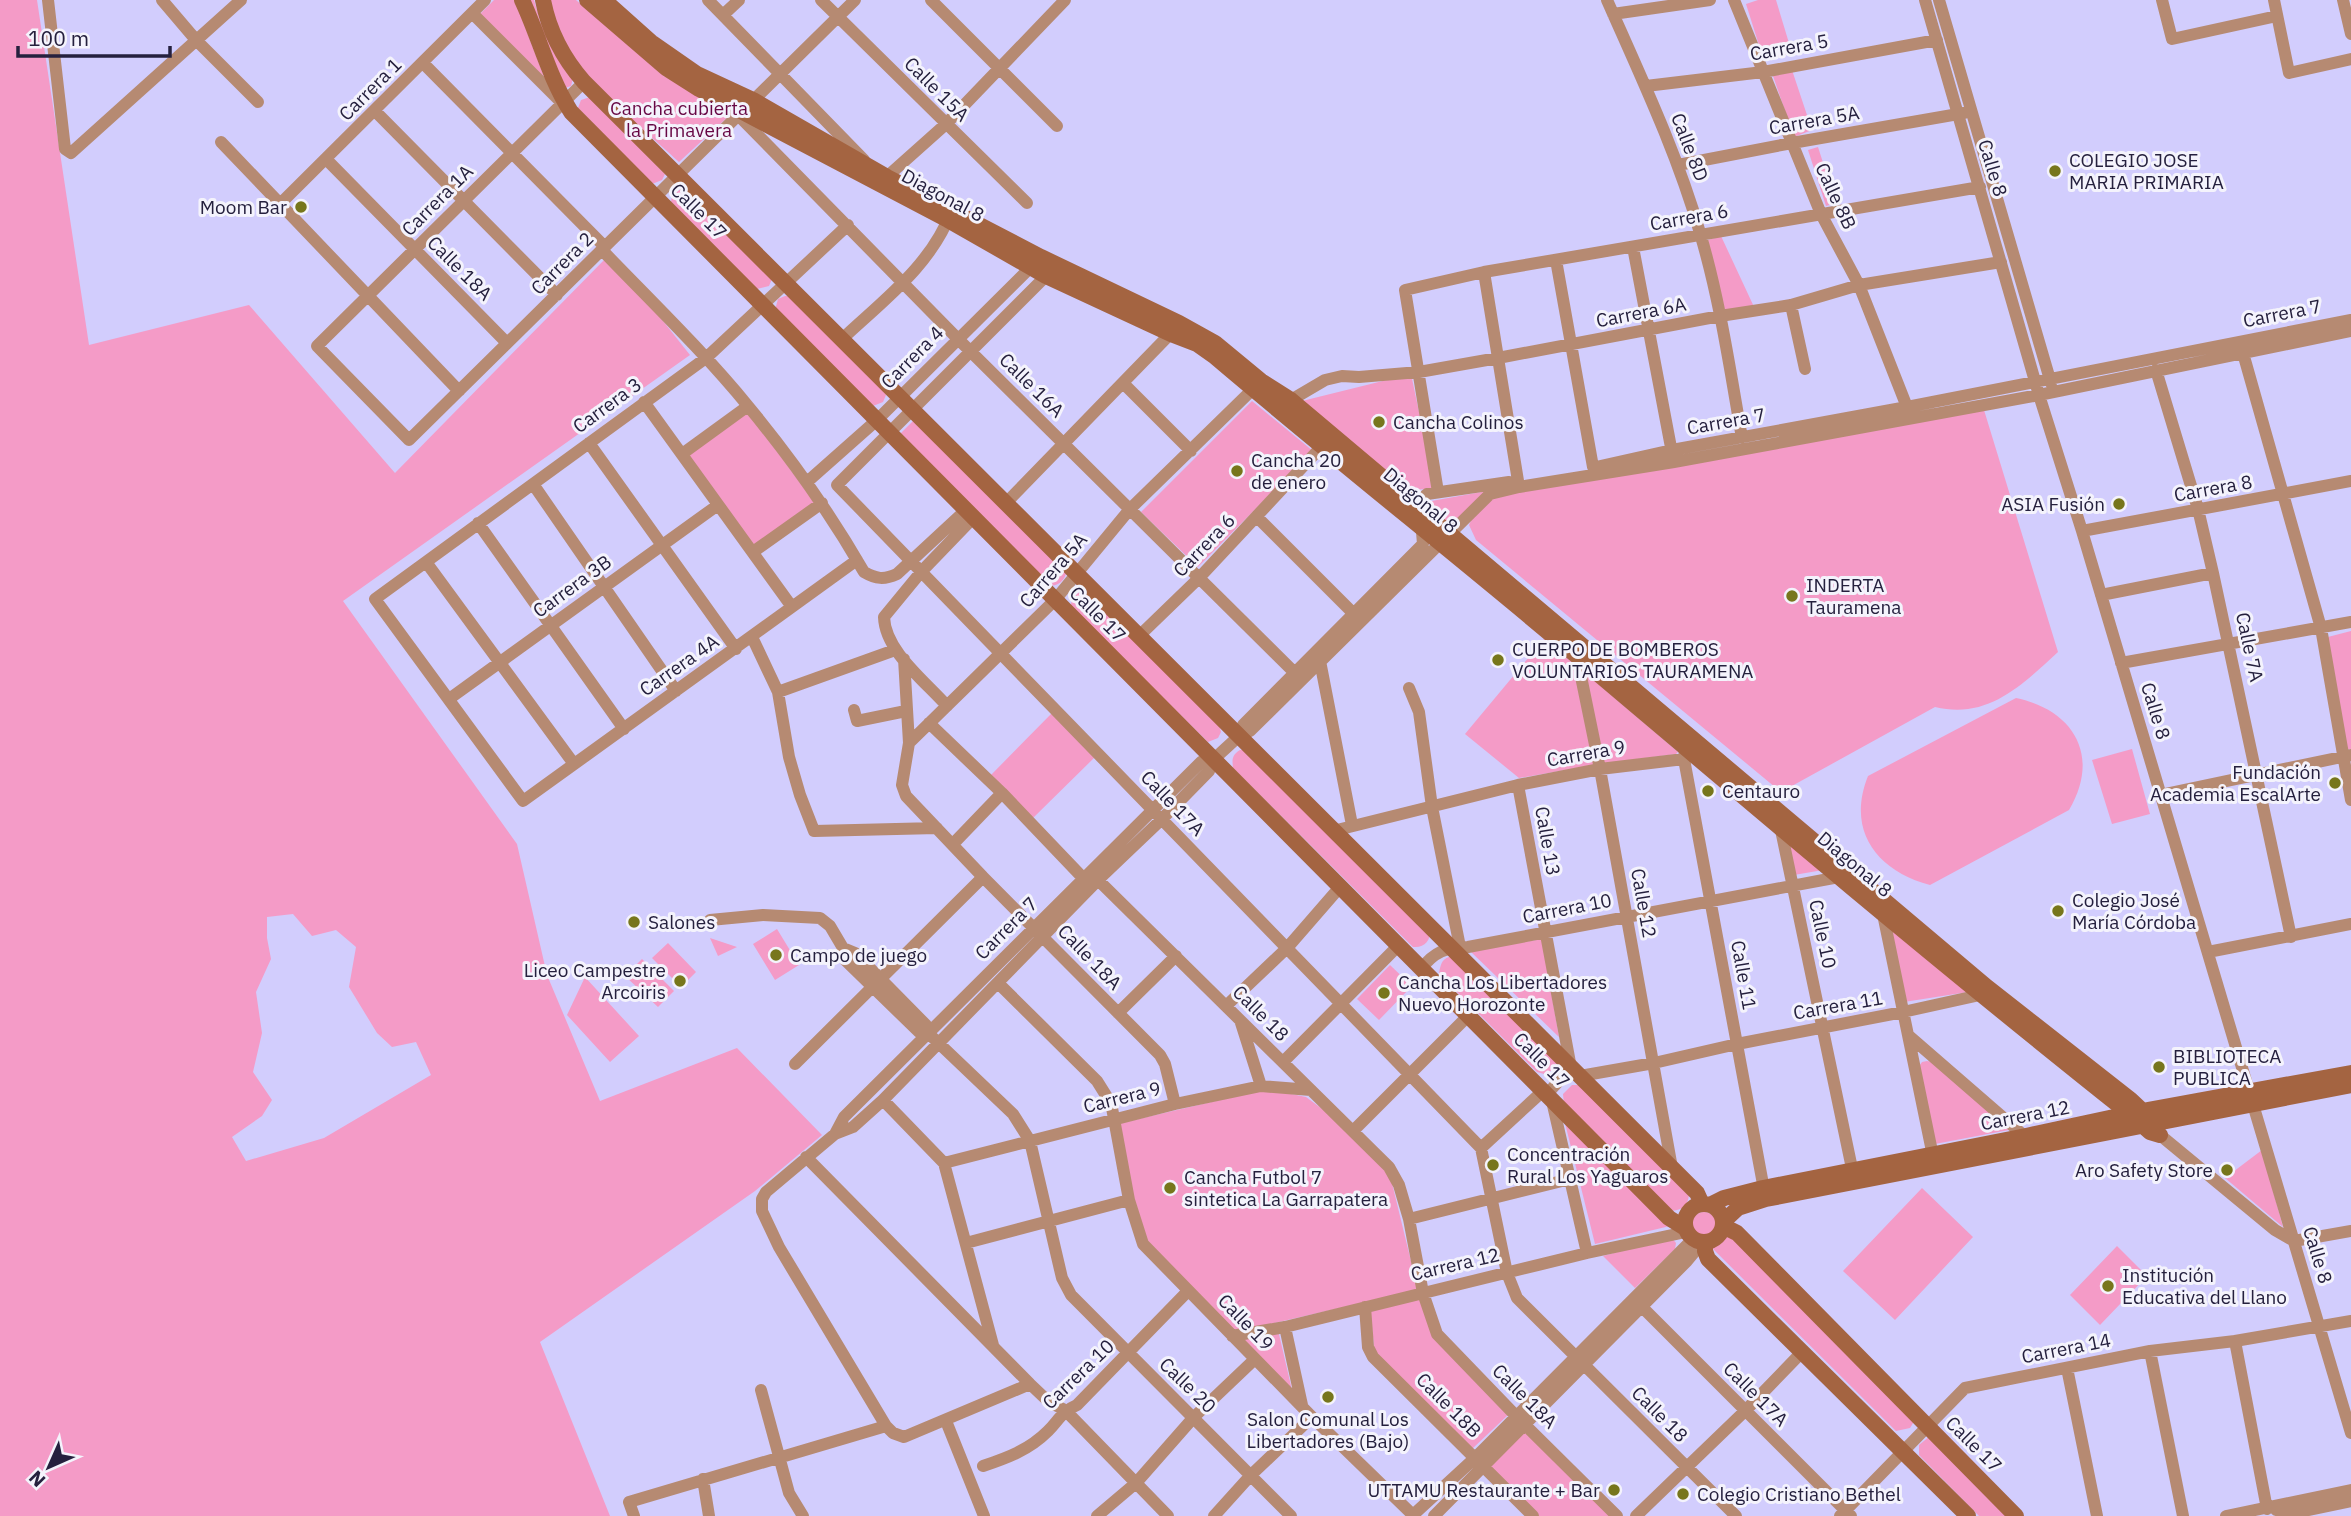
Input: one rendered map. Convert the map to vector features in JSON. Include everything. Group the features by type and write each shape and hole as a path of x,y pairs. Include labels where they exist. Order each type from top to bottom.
{"street":[{"path":"48,0 65,149 71,153 240,0"},
{"path":"162,0 258,102"},
{"name":"Carrera 1","path":"279,205 485,0"},
{"name":"Calle 17","path":"522,0 564,103 571,112 1547,1096 1669,1218 1694,1237 1708,1259 1903,1452 1959,1513"},
{"name":"Calle 17","path":"543,0 556,44 584,82 1138,638 1455,948 1706,1205"},
{"name":"Diagonal 8","path":"587,0 666,68 740,114 883,180 950,215 1035,262 1046,276 1215,343 1261,381 1291,400 1416,506 1445,540 1581,652 1687,749 1785,825 2275,1230 2294,1241"},
{"name":"Diagonal 8","path":"604,0 651,42 682,65 753,100 872,168 883,180"},
{"path":"708,0 872,168"},
{"path":"723,15 739,0"},
{"name":"Calle 15A","path":"821,0 1027,203"},
{"path":"781,73 855,0"},
{"path":"931,0 1057,126"},
{"name":"Calle 8D","path":"1607,0 1678,165 1701,235 1720,316 1742,438"},
{"path":"1614,14 1710,0"},
{"name":"Calle 8B","path":"1734,0 1821,214 1859,285 1907,407"},
{"name":"Calle 8","path":"1925,0 1956,115 1980,187 2039,395 2351,1433"},
{"name":"Calle 8","path":"1939,0 2051,385"},
{"path":"2162,0 2172,39 2277,16"},
{"path":"2274,0 2289,73 2351,59"},
{"path":"2343,0 2351,34"},
{"path":"883,180 946,124 1057,3"},
{"path":"473,14 564,103"},
{"name":"Carrera 5","path":"1646,86 1763,72 1937,40"},
{"path":"423,63 603,249 748,406 822,503 864,572 874,578 886,579 917,567"},
{"name":"Carrera 2","path":"410,440 781,73"},
{"name":"Carrera 1A","path":"410,440 317,346 584,82"},
{"path":"375,111 557,295"},
{"name":"Carrera 5A","path":"1678,165 1970,112"},
{"name":"Calle 16A","path":"740,114 958,339 1298,676"},
{"path":"221,142 459,391"},
{"name":"Calle 18A","path":"326,159 507,344"},
{"name":"Carrera 6","path":"1419,372 1405,290 1484,272 1980,187"},
{"path":"841,340 922,262 938,240 950,215"},
{"name":"Carrera 3","path":"449,699 375,599 706,358 848,225"},
{"path":"1633,247 1673,456"},
{"path":"1556,260 1593,467"},
{"name":"Diagonal 8","path":"1035,262 1058,264 1175,328 1324,445 1418,525 1445,540"},
{"name":"Carrera 4","path":"807,482 877,420 1035,262"},
{"name":"Carrera 6A","path":"1291,400 1325,380 1342,376 1419,372 1791,305 1859,285 2001,262"},
{"path":"890,434 1058,264"},
{"path":"1484,272 1518,484"},
{"path":"1791,305 1805,369"},
{"name":"Carrera 7","path":"1298,676 1320,661 1423,544 1422,532 1414,515 1416,506 1427,494 1518,484 2039,395 2051,385 2351,320"},
{"path":"1005,504 1175,328"},
{"name":"Carrera 7","path":"835,1134 844,1117 928,1033 1098,880 1201,762 1213,760 1238,737 1250,731 1298,676 1357,618 1445,540 1490,494 1518,484 1593,467 1673,456 1742,438 2036,381 2051,385 2156,370 2351,331"},
{"path":"2243,353 2321,628 2347,756 2351,800"},
{"name":"Calle 7A","path":"2156,370 2198,509 2230,644 2291,937"},
{"path":"1419,372 1438,492"},
{"path":"1123,383 1191,451"},
{"name":"Carrera 5A","path":"909,743 1055,600 1130,509 1253,389"},
{"path":"644,402 792,607"},
{"path":"681,454 748,406"},
{"name":"Calle 17A","path":"890,434 837,485 1481,1148"},
{"path":"589,443 736,649"},
{"name":"Carrera 6","path":"1138,638 1199,578 1324,445"},
{"name":"Carrera 8","path":"2082,531 2351,481"},
{"path":"533,484 677,691"},
{"path":"752,552 822,503"},
{"name":"Carrera 3B","path":"449,699 718,505"},
{"path":"947,705 899,654 884,617 917,567 969,514"},
{"path":"1256,517 1357,618"},
{"path":"478,523 624,729"},
{"name":"Carrera 4A","path":"449,699 523,801 857,560"},
{"path":"426,562 574,764"},
{"path":"2101,595 2213,573"},
{"path":"2121,663 2351,622"},
{"path":"752,637 778,692 789,757 814,831 937,828"},
{"name":"Calle 12","path":"1581,652 1672,1169"},
{"path":"778,692 899,654"},
{"path":"899,654 909,743"},
{"path":"1320,661 1352,825"},
{"path":"1409,688 1416,704 1455,948"},
{"path":"854,710 857,721 906,711"},
{"path":"929,723 1002,793 1084,879"},
{"name":"Calle 18A","path":"909,743 902,785 906,796 1160,1055 1165,1064 1175,1104"},
{"name":"Carrera 9","path":"1333,831 1518,785 1687,749"},
{"name":"Calle 11","path":"1687,749 1710,901 1765,1193"},
{"path":"2160,794 2347,756"},
{"name":"Calle 13","path":"1518,785 1545,933 1575,1072"},
{"path":"953,844 1002,793"},
{"name":"Carrera 7","path":"886,1426 779,1247 762,1211 762,1199 766,1192 806,1157 835,1134 853,1127 883,1100 998,983 1084,879 1157,815"},
{"name":"Calle 10","path":"1785,825 1793,886 1854,1176"},
{"name":"Diagonal 8","path":"1843,873 1883,914 1984,991"},
{"name":"Carrera 10","path":"1421,969 1438,951 1793,886 1843,873"},
{"path":"795,1064 983,877"},
{"name":"Calle 18","path":"1098,880 1395,1175"},
{"path":"1226,1006 1287,948 1340,887"},
{"path":"1883,914 1933,1160"},
{"path":"710,920 762,915 820,918 830,926 842,946 855,953 876,983 926,1024 928,1033 1013,1114 1030,1141 1050,1221"},
{"path":"2208,953 2351,924"},
{"path":"1283,1062 1398,946"},
{"path":"1118,1013 1176,956"},
{"path":"998,983 1097,1081 1107,1097 1115,1119"},
{"name":"Carrera 11","path":"1575,1072 1654,1063 1903,1012 1984,991"},
{"path":"1353,1131 1468,1016"},
{"path":"1241,1021 1261,1086"},
{"path":"1908,1035 2029,1142"},
{"path":"1914,1067 1924,1058 1932,1057 1938,1060"},
{"path":"1481,1148 1575,1072"},
{"name":"Carrera 12","path":"1706,1205 1732,1196 1765,1193 2146,1122 2351,1073"},
{"name":"Carrera 12","path":"2251,1099 2351,1085"},
{"name":"Carrera 9","path":"944,1163 1175,1104 1261,1086 1311,1090"},
{"path":"1547,1096 1587,1253"},
{"path":"883,1100 944,1163 993,1345"},
{"name":"Calle 19","path":"1115,1119 1129,1200 1143,1244 1413,1516"},
{"name":"Calle 18","path":"1481,1148 1507,1273 1517,1298 1736,1516"},
{"path":"806,1157 1030,1384 1049,1402 1065,1410 1168,1516"},
{"name":"Calle 18A","path":"1395,1175 1409,1219 1423,1293 1437,1334 1617,1516"},
{"path":"1409,1219 1570,1179"},
{"name":"Carrera 12","path":"1723,1224 1738,1208 1765,1193"},
{"path":"966,1243 1129,1200"},
{"path":"1434,1516 1479,1462 1638,1302 1694,1237 1717,1237 1723,1224 1720,1213 1706,1205 1689,1211 1685,1217 1694,1237"},
{"name":"Calle 20","path":"1050,1221 1062,1278 1071,1295 1291,1516"},
{"name":"Calle 17","path":"1723,1224 1737,1233 2016,1516"},
{"path":"2294,1241 2351,1231"},
{"name":"Carrera 12","path":"1233,1336 1285,1327 1587,1253 1694,1237"},
{"name":"Carrera 10","path":"983,1466 1018,1454 1047,1432 1065,1410 1077,1405 1188,1291"},
{"name":"Calle 17A","path":"1638,1302 1846,1514"},
{"name":"Calle 18B","path":"1365,1307 1368,1347 1373,1357 1533,1516"},
{"name":"Carrera 14","path":"1846,1514 1926,1425 1965,1388 2150,1351 2235,1341 2351,1321"},
{"path":"1285,1327 1302,1405"},
{"path":"2235,1341 2267,1509"},
{"path":"1636,1516 1803,1351"},
{"path":"2150,1351 2183,1516"},
{"path":"1097,1516 1136,1483 1194,1417 1255,1359"},
{"path":"2067,1368 2097,1516"},
{"name":"Carrera 10","path":"886,1426 893,1433 904,1437 1030,1384"},
{"path":"761,1390 789,1493 803,1516"},
{"path":"1214,1516 1251,1475 1312,1417"},
{"path":"946,1421 984,1516"},
{"path":"634,1516 629,1502 886,1426"},
{"path":"1413,1516 1479,1462"},
{"path":"703,1479 709,1516"},
{"path":"2299,1509 2351,1490"},
{"path":"2226,1516 2351,1501"},
{"path":"2245,1516 2267,1509"}],"green space":[{"path":"0,0 37,0 89,345 249,305 395,473 606,258 644,297 690,355 343,601 517,844 547,975 600,1101 737,1048 822,1135 755,1191 540,1342 610,1516 0,1516","holes":["293,914 312,936 336,930 356,947 349,987 377,1033 392,1047 416,1042 431,1075 324,1138 246,1161 232,1137 262,1116 272,1100 253,1072 262,1033 256,992 271,959 267,917"]},
{"path":"494,0 515,0 546,82 479,15"},
{"path":"526,0 534,0 541,24 573,78 571,86 565,88"},
{"name":"Cancha cubierta la Primavera","path":"547,0 576,0 664,76 732,113 679,162 620,109 583,69 556,25"},
{"path":"1758,0 1776,0 1792,53 1764,61 1746,4"},
{"path":"1792,70 1812,130 1794,137 1773,76"},
{"path":"590,97 665,174 662,180 652,184 578,108 581,100"},
{"path":"1818,147 1836,203 1826,206 1808,150"},
{"path":"681,189 772,279 769,286 757,289 671,202 672,195"},
{"path":"1721,236 1755,309 1722,314 1708,240"},
{"path":"789,296 884,388 886,395 883,402 873,406 775,310 778,299"},
{"path":"1411,374 1435,488 1405,491 1302,401"},
{"name":"Cancha 20 de enero","path":"1252,401 1313,451 1198,567 1141,512"},
{"path":"746,409 815,503 754,549 684,454"},
{"name":"INDERTA Tauramena","path":"1984,410 2058,652 2003,697 1972,709 1935,707 1781,792 1476,540 1469,525 1475,512 1495,495"},
{"path":"915,419 1066,574 1061,582 1049,585 898,436"},
{"path":"1487,491 1458,518 1444,522 1424,506 1426,502"},
{"path":"1085,591 1219,725 1221,732 1218,738 1208,742 1071,607 1074,596"},
{"path":"2351,631 2351,749 2345,750 2324,638"},
{"path":"1544,639 1573,663 1594,765 1519,778 1465,734"},
{"path":"1582,670 1678,752 1600,764"},
{"path":"2016,698 2053,713 2067,724 2076,738 2082,754 2082,771 2078,790 2069,810 1930,885 1895,870 1881,859 1864,831 1862,796 1868,776"},
{"path":"1052,713 1095,757 1033,818 990,776"},
{"path":"2132,749 2150,814 2112,824 2092,760"},
{"path":"1240,750 1249,750 1431,929 1426,943 1413,947 1233,768 1233,758"},
{"path":"1787,838 1823,870 1794,875"},
{"path":"1890,927 1968,992 1904,1002"},
{"name":"Campo de juego","path":"777,929 799,965 775,980 753,944"},
{"path":"710,938 737,947 718,956"},
{"path":"1542,939 1559,1037 1470,951"},
{"path":"668,943 696,972 681,987 652,958"},
{"path":"1455,955 1557,1056 1553,1070 1544,1074 1537,1072 1439,974 1443,961"},
{"path":"642,959 674,991 658,1007 625,976"},
{"name":"Cancha Los Libertadores Nuevo Horozonte","path":"1390,965 1412,986 1379,1020 1357,999"},
{"path":"585,977 639,1036 610,1062 567,1015"},
{"path":"1922,1062 1936,1063 2014,1129 1935,1144 1917,1069"},
{"path":"1572,1085 1581,1085 1689,1194 1684,1207 1670,1211 1564,1104 1563,1094"},
{"path":"1267,1089 1306,1097 1345,1126 1390,1175 1418,1290 1235,1332 1146,1242 1132,1197 1117,1124"},
{"path":"1564,1119 1674,1225 1595,1244"},
{"path":"2262,1150 2283,1227 2225,1178"},
{"path":"1922,1188 1973,1237 1895,1320 1843,1271"},
{"path":"1704,1212 1713,1215 1716,1224 1713,1233 1704,1236 1695,1233 1692,1224 1695,1215"},
{"path":"1725,1231 1915,1420 1910,1428 1896,1431 1712,1248 1713,1243"},
{"path":"1671,1237 1676,1243 1675,1249 1635,1288 1603,1256"},
{"name":"Institución Educativa del Llano","path":"2117,1246 2147,1276 2100,1325 2070,1295"},
{"path":"1420,1296 1435,1336 1509,1414 1472,1449 1375,1354 1370,1311"},
{"path":"1278,1330 1292,1390 1241,1339"},
{"path":"1524,1429 1613,1516 1538,1516 1487,1466"},
{"path":"1930,1436 2015,1516 1979,1516 1919,1455 1919,1445"}],"place":[{"name":"COLEGIO JOSE MARIA PRIMARIA","path":"2055,171"},
{"name":"Moom Bar","path":"301,207"},
{"name":"Cancha Colinos","path":"1379,422"},
{"name":"Cancha 20 de enero","path":"1237,471"},
{"name":"ASIA Fusión","path":"2119,504"},
{"name":"INDERTA Tauramena","path":"1792,596"},
{"name":"CUERPO DE BOMBEROS VOLUNTARIOS TAURAMENA","path":"1498,660"},
{"name":"Fundación Academia EscalArte","path":"2335,783"},
{"name":"Centauro","path":"1708,791"},
{"name":"Colegio José María Córdoba","path":"2058,911"},
{"name":"Salones","path":"634,922"},
{"name":"Campo de juego","path":"776,955"},
{"name":"Liceo Campestre Arcoiris","path":"680,981"},
{"name":"Cancha Los Libertadores Nuevo Horozonte","path":"1384,993"},
{"name":"BIBLIOTECA PUBLICA","path":"2159,1067"},
{"name":"Concentración Rural Los Yaguaros","path":"1493,1165"},
{"name":"Aro Safety Store","path":"2227,1170"},
{"name":"Cancha Futbol 7 sintetica La Garrapatera","path":"1170,1188"},
{"name":"Institución Educativa del Llano","path":"2108,1286"},
{"name":"Salon Comunal Los Libertadores (Bajo)","path":"1328,1397"},
{"name":"UTTAMU Restaurante + Bar","path":"1614,1490"},
{"name":"Colegio Cristiano Bethel","path":"1683,1494"}]}
